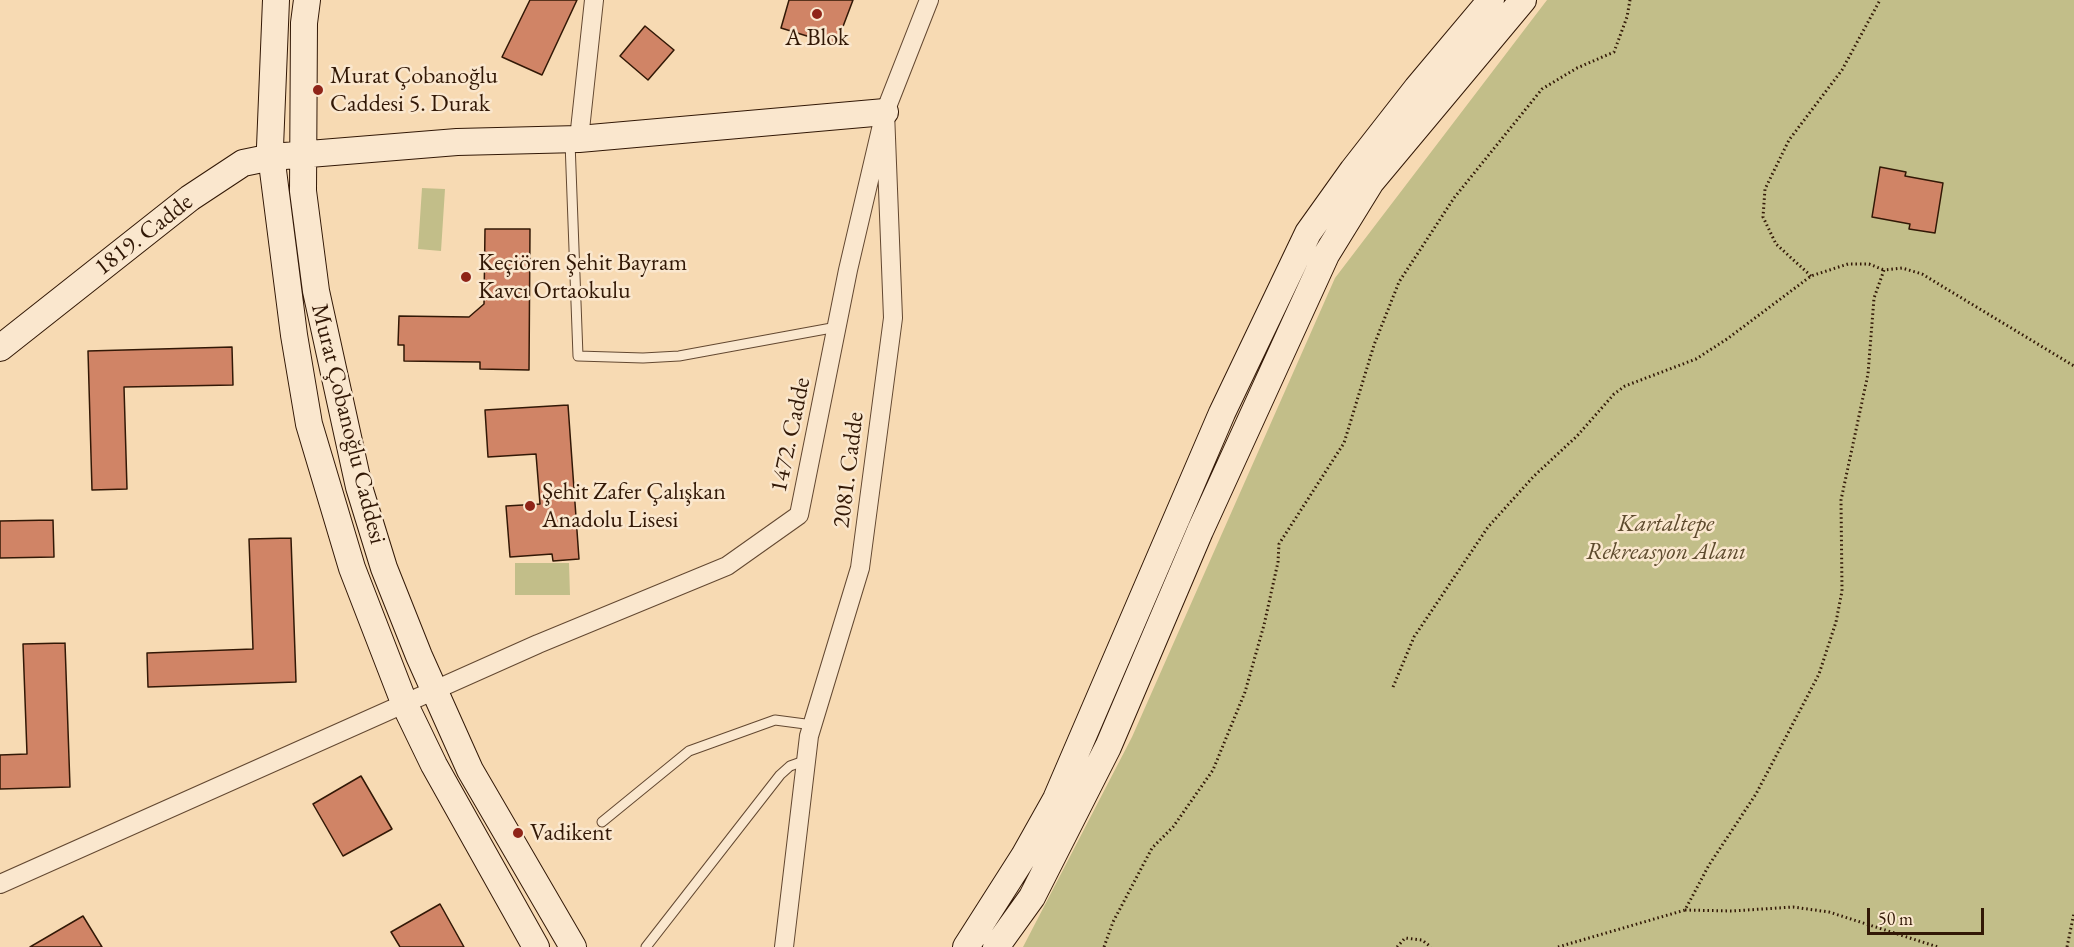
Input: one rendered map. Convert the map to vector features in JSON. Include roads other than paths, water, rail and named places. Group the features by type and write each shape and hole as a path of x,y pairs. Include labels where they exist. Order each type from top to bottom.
{"main road":[{"name":"Murat Çobanoğlu Caddesi","path":"276,0 271,76 272,157 278,219 309,424 352,568 405,705 434,765 536,947"},
{"name":"Murat Çobanoğlu Caddesi","path":"307,0 304,24 303,191 316,291 359,487 384,568 434,692 470,770 573,947"},
{"path":"966,947 992,910 1056,799 1222,413 1308,233 1409,97 1491,0"},
{"path":"996,947 1032,897 1108,747 1200,531 1326,255 1371,182 1523,0"},
{"name":"1819. Cadde","path":"0,348 218,178 243,163 272,157 457,142 574,139 885,112"}],"street":[{"path":"574,139 594,0"},
{"name":"2081. Cadde","path":"784,947 813,725 860,568 893,318 885,112 929,0"},
{"name":"1472. Cadde","path":"0,884 538,644 727,566 799,514 837,327 885,112"}],"lane":[{"path":"574,139 578,356 643,358 679,356 837,327"},
{"path":"602,822 689,751 775,720 813,725"},
{"path":"646,947 780,775 790,766 807,760"}],"place":[{"name":"A Blok","path":"817,14"},
{"name":"Murat Çobanoğlu Caddesi 5. Durak","path":"318,90"},
{"name":"Keçiören Şehit Bayram Kavcı Ortaokulu","path":"466,277"},
{"name":"Şehit Zafer Çalışkan Anadolu Lisesi","path":"530,506"},
{"name":"Vadikent","path":"518,833"}],"park label":[{"name":"Kartaltepe Rekreasyon Alanı","path":"1666,538"}]}
